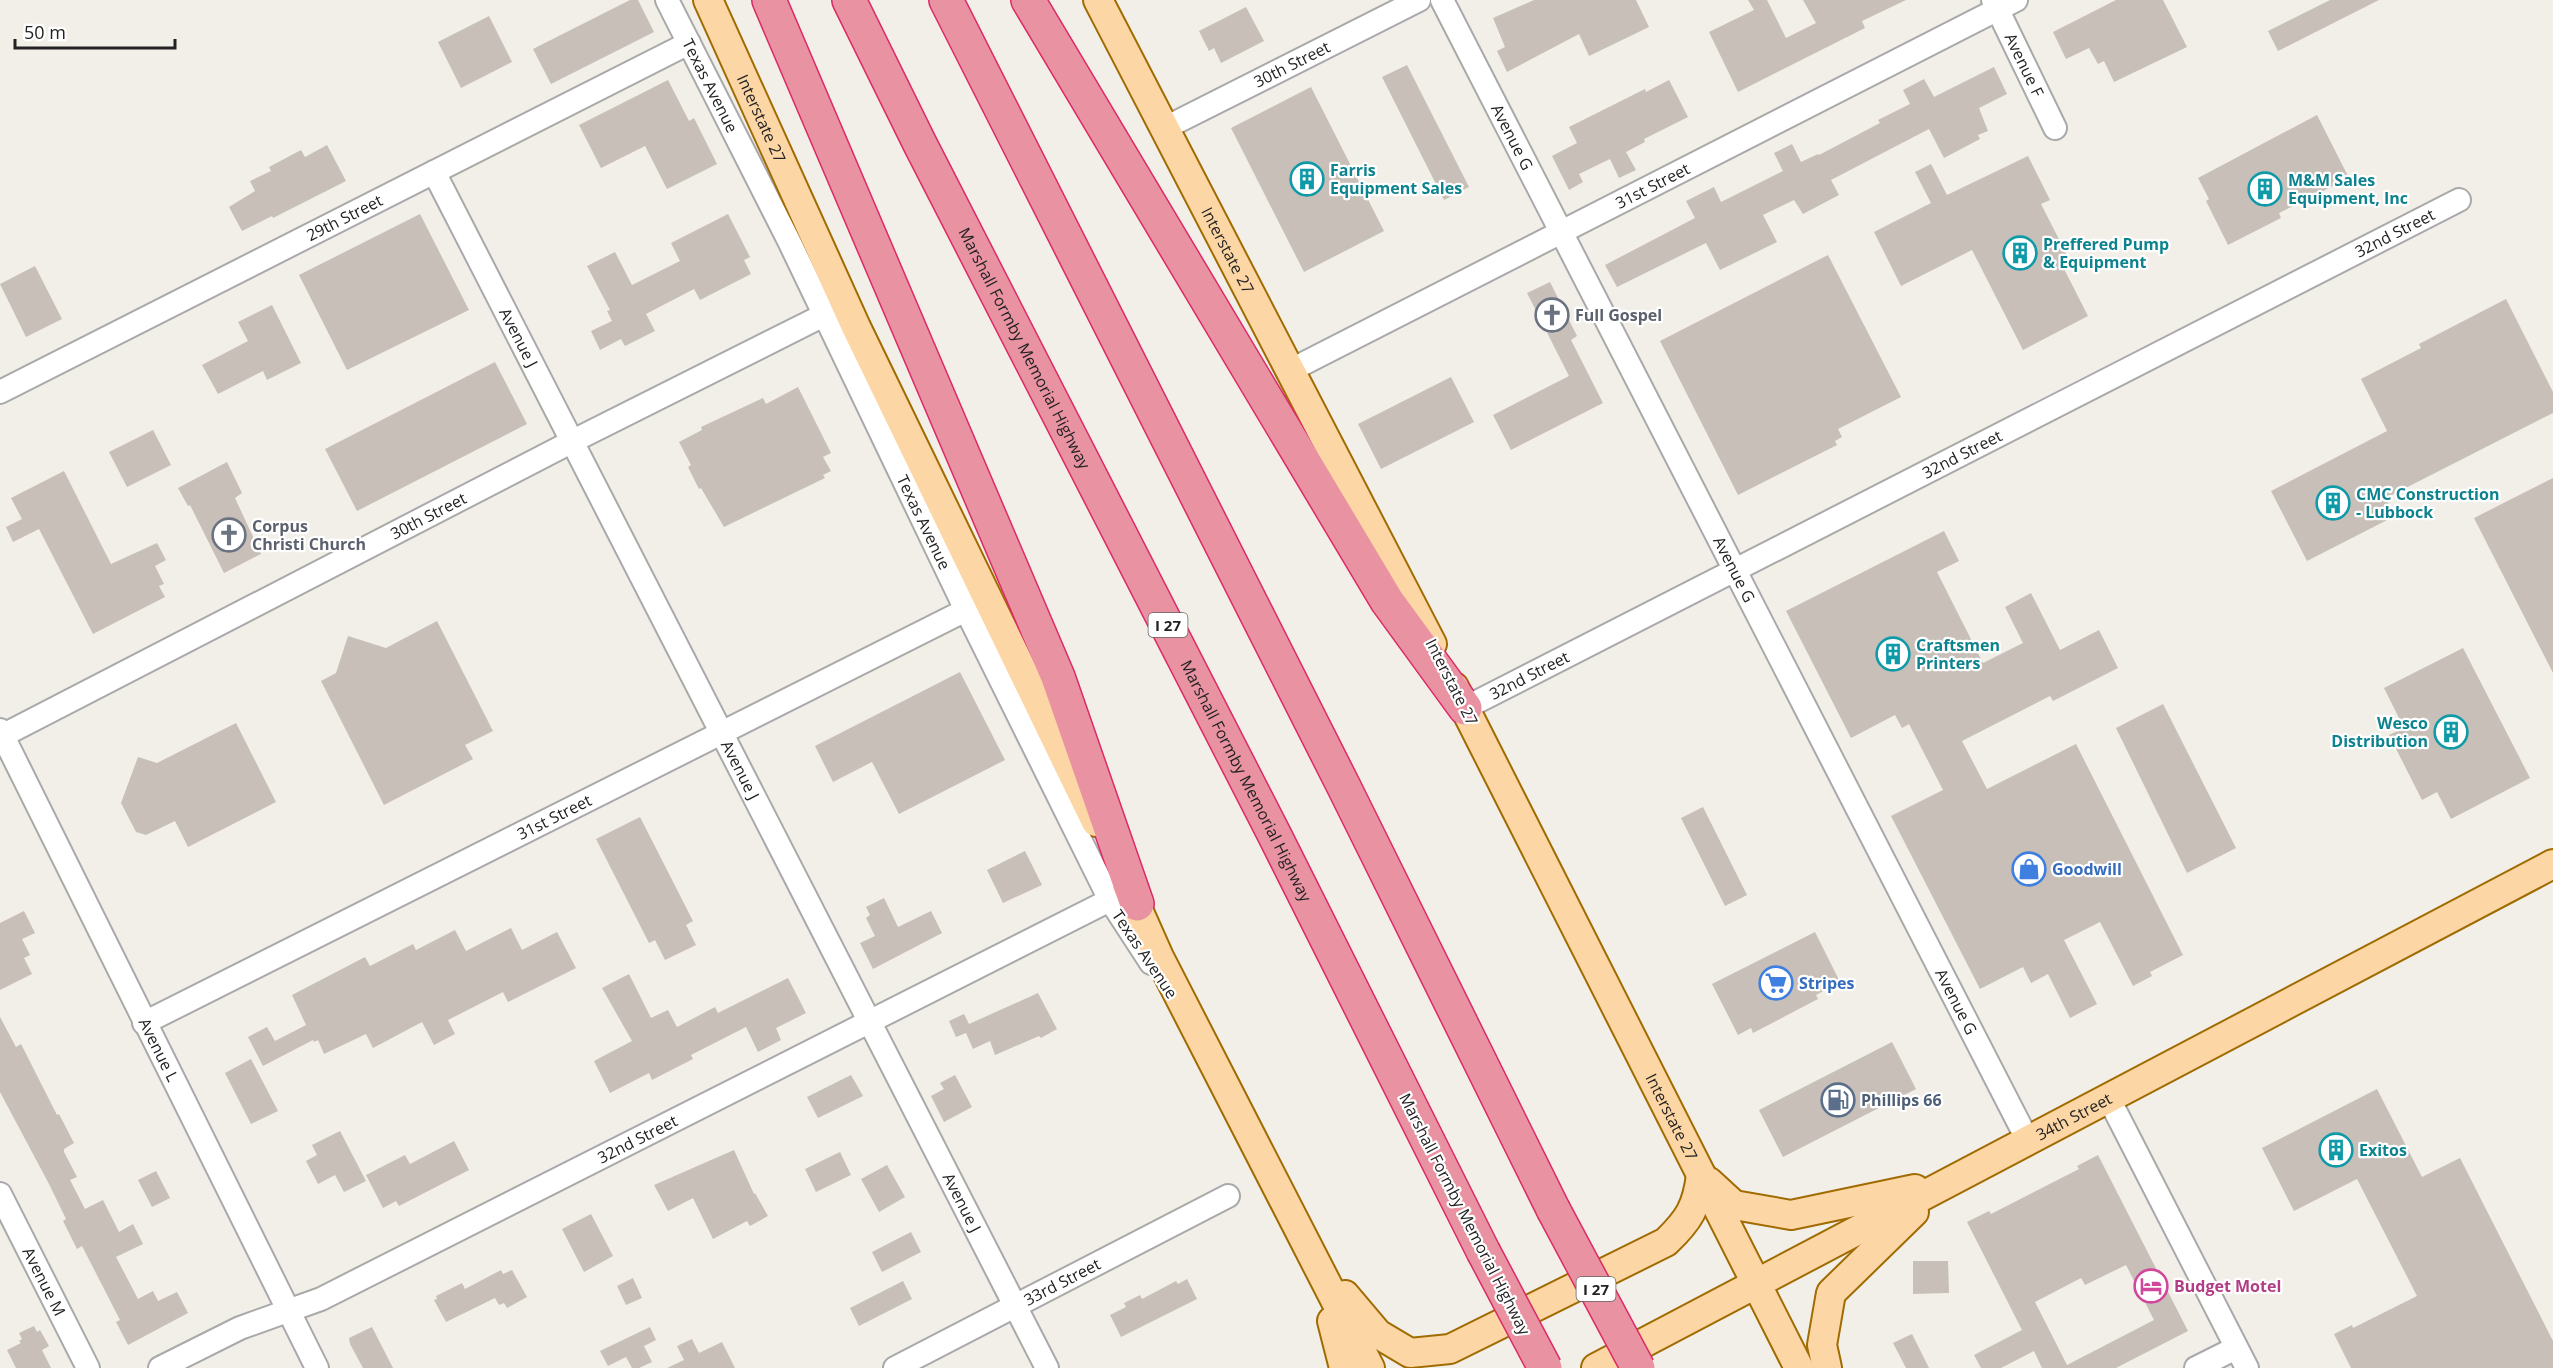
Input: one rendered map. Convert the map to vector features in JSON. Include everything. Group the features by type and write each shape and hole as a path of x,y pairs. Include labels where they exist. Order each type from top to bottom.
{"highway":[{"path":"769,0 1058,677 1123,902"},
{"name":"Marshall Formby Memorial Highway","path":"849,0 920,144 1274,834 1483,1251 1545,1368"},
{"name":"I 27","path":"946,0 1554,1209 1638,1368"},
{"path":"1028,0 1387,601 1465,708"}],"main road":[{"name":"Interstate 27","path":"708,0 838,316 1123,902 1159,957 1370,1368"},
{"name":"Interstate 27","path":"1098,0 1465,708 1799,1368"},
{"name":"34th Street","path":"1596,1368 1757,1285 2026,1139 2553,864"},
{"path":"1701,1175 1734,1205 1791,1215 1946,1183"},
{"path":"1315,1261 1378,1334 1410,1353 1449,1349 1666,1242 1685,1223 1698,1199 1701,1175"},
{"path":"1827,1368 1821,1345 1831,1293 1869,1253 1946,1183"},
{"path":"1315,1261 1344,1368"}],"street":[{"name":"Texas Avenue","path":"667,0 838,316 966,610 1123,902"},
{"path":"700,0 838,316"},
{"name":"30th Street","path":"1165,128 1419,0"},
{"name":"Avenue G","path":"1442,0 2026,1139"},
{"name":"31st Street","path":"1289,371 1561,233 2002,3"},
{"name":"Avenue F","path":"2002,3 2055,128"},
{"name":"29th Street","path":"0,392 689,43"},
{"name":"Avenue J","path":"434,172 1047,1368"},
{"name":"32nd Street","path":"1465,708 2459,200"},
{"name":"30th Street","path":"1,735 573,441 838,316"},
{"name":"31st Street","path":"144,1023 966,610"},
{"name":"Avenue L","path":"1,735 316,1368"},
{"name":"32nd Street","path":"160,1368 240,1328 321,1299 868,1022 1123,902"},
{"path":"2108,1097 2242,1358 2196,1368"},
{"name":"Avenue M","path":"0,1194 88,1368"},
{"name":"33rd Street","path":"895,1368 1228,1197"}],"building":[{"path":"630,0 638,0 654,32 551,84 533,49"},
{"path":"1534,0 1636,0 1649,27 1589,56 1579,34 1507,72 1497,51 1505,47 1493,18"},
{"path":"1748,0 1767,0 1786,38 1816,23 1803,0 1906,0 1862,21 1865,28 1738,92 1709,32 1754,10"},
{"path":"2116,0 2163,0 2187,47 2114,82 2104,61 2098,64 2089,48 2066,59 2053,32"},
{"path":"2330,0 2379,0 2278,51 2268,31"},
{"path":"1246,7 1264,41 1221,63 1214,48 1209,51 1199,31"},
{"path":"489,16 512,62 461,88 438,42"},
{"path":"1407,65 1469,187 1444,200 1382,77"},
{"path":"1994,67 2007,94 1979,108 1988,131 1978,135 1980,139 1944,158 1929,129 1831,180 1839,195 1803,214 1794,200 1763,215 1777,242 1720,270 1706,243 1617,287 1605,265 1695,218 1686,201 1714,187 1721,202 1783,171 1774,153 1792,144 1801,162 1819,155 1880,123 1878,120 1910,104 1903,90 1924,79 1934,97"},
{"path":"668,80 689,121 694,118 717,164 667,189 645,146 601,168 579,125"},
{"path":"1669,80 1688,117 1644,139 1645,142 1626,152 1636,170 1619,178 1610,159 1579,174 1583,182 1569,190 1552,156 1577,143 1569,127 1645,89 1646,92"},
{"name":"Farris Equipment Sales","path":"1311,87 1384,231 1304,272 1231,128"},
{"name":"M&M Sales Equipment, Inc","path":"2317,115 2349,178 2279,213 2281,218 2228,245 2206,201 2209,199 2198,178"},
{"path":"327,145 346,181 242,231 229,207 255,191 250,181 271,171 269,167 301,150 305,157"},
{"name":"Preffered Pump & Equipment","path":"2028,156 2050,200 2041,204 2068,257 2060,261 2088,316 2023,350 1972,250 1901,286 1874,232 1931,203 1915,172 1931,164 1947,195"},
{"path":"420,214 469,310 347,370 299,275"},
{"path":"728,214 750,257 744,260 751,274 700,300 694,289 646,314 655,331 625,346 621,339 600,350 591,331 612,321 607,311 610,310 587,266 615,252 632,285 680,261 671,243"},
{"path":"1828,255 1901,397 1838,429 1842,437 1835,441 1837,445 1738,495 1660,341"},
{"path":"35,266 62,319 26,337 0,284"},
{"path":"1550,282 1577,336 1571,340 1603,403 1511,450 1493,415 1569,376 1527,293"},
{"path":"2506,299 2553,392 2553,413 2386,498 2395,516 2307,561 2271,491 2387,431 2361,379 2421,348 2419,344"},
{"path":"272,305 301,363 267,380 263,371 218,394 202,365 248,341 238,322"},
{"path":"495,362 527,424 357,511 325,449"},
{"path":"1451,377 1474,422 1381,469 1358,424"},
{"path":"798,387 831,453 823,457 831,471 823,475 825,478 724,527 701,488 699,489 688,467 691,465 679,442 702,430 701,427 763,398 766,404"},
{"path":"153,430 171,465 127,487 109,452"},
{"name":"Corpus Christi Church","path":"227,462 242,493 235,498 261,554 224,573 190,505 188,506 178,488"},
{"path":"64,471 111,564 157,543 166,560 155,566 164,584 159,586 165,597 93,634 39,529 13,542 6,527 22,519 11,498"},
{"path":"2553,478 2553,673 2474,518"},
{"path":"1944,531 1959,561 1937,572 1983,663 2023,643 2005,607 2031,593 2060,650 2099,630 2118,668 2053,701 2050,696 1962,741 1987,789 2076,744 2183,955 2150,972 2152,976 2133,986 2100,922 2064,940 2097,1004 2070,1018 2048,974 2031,983 2023,967 1980,989 1891,816 1943,790 1909,724 1902,728 1895,715 1851,738 1786,611"},
{"path":"437,621 493,731 465,745 473,759 384,805 321,681 336,673 348,636 386,648"},
{"name":"Wesco Distribution","path":"2463,648 2530,778 2451,819 2437,792 2422,800 2389,735 2404,728 2384,688"},
{"path":"960,672 1005,760 899,814 872,762 833,782 815,746"},
{"path":"2163,704 2236,848 2187,873 2116,728"},
{"path":"236,723 276,802 188,847 175,821 146,835 136,832 121,803 138,757 157,763"},
{"path":"1703,807 1747,895 1725,906 1681,818"},
{"path":"640,817 693,921 686,925 696,945 665,960 655,940 649,943 596,839"},
{"path":"1025,851 1042,885 1003,903 987,870"},
{"path":"884,898 898,927 931,911 942,933 873,969 860,943 875,936 866,918 870,915 866,907"},
{"path":"24,911 35,933 22,939 30,955 24,958 32,974 0,990 0,923"},
{"path":"511,928 522,950 557,932 576,968 508,1002 503,992 448,1020 455,1034 434,1045 422,1022 373,1048 366,1034 324,1054 318,1040 314,1042 313,1040 263,1066 248,1037 267,1027 275,1041 306,1025 292,995 365,957 370,966 413,944 416,950 455,930 466,951"},
{"name":"Stripes","path":"1815,932 1840,982 1816,995 1818,999 1753,1033 1751,1028 1738,1035 1712,984"},
{"path":"629,974 651,1018 668,1010 677,1027 715,1007 718,1013 788,978 806,1013 776,1028 781,1040 758,1052 746,1027 691,1055 693,1059 652,1080 649,1073 610,1093 594,1061 632,1041 602,988"},
{"path":"1038,993 1057,1029 1041,1038 1039,1036 995,1055 990,1041 973,1049 966,1033 956,1037 949,1021 964,1014 969,1024"},
{"path":"0,1017 16,1047 21,1044 74,1143 64,1149 64,1152 77,1177 70,1180 85,1209 103,1200 119,1232 133,1224 143,1244 116,1257 138,1299 153,1291 158,1301 177,1292 188,1313 128,1345 116,1322 120,1320 82,1246 77,1249 49,1184 0,1092"},
{"name":"Phillips 66","path":"1892,1042 1916,1089 1783,1157 1759,1110"},
{"path":"251,1059 278,1111 251,1124 225,1073"},
{"path":"851,1075 863,1096 818,1118 807,1097"},
{"path":"955,1075 972,1107 944,1122 931,1096 944,1089 940,1083"},
{"path":"2377,1089 2422,1177 2460,1158 2553,1341 2553,1368 2351,1368 2334,1334 2352,1325 2353,1328 2417,1296 2357,1179 2294,1211 2262,1148"},
{"path":"340,1131 366,1181 344,1192 335,1175 318,1184 306,1161 317,1155 312,1145"},
{"path":"454,1141 469,1170 399,1206 396,1201 383,1208 366,1175 405,1155 410,1164"},
{"path":"734,1150 754,1194 768,1216 750,1226 747,1221 713,1239 693,1198 668,1211 654,1185"},
{"path":"840,1152 851,1175 816,1192 805,1169"},
{"name":"Budget Motel","path":"2098,1155 2188,1331 2116,1368 2042,1368 2034,1351 2001,1368 1981,1368 1974,1355 2022,1330 1967,1222 1989,1211 1991,1214 2079,1169 2077,1166","holes":["2126,1265 2154,1320 2067,1365 2035,1302 2081,1278 2085,1285"]},
{"path":"887,1165 905,1197 879,1212 861,1179"},
{"path":"156,1171 170,1198 152,1207 138,1180"},
{"path":"591,1214 613,1256 584,1272 562,1229"},
{"path":"911,1232 921,1252 882,1272 872,1252"},
{"path":"1913,1261 1948,1261 1949,1293 1913,1294"},
{"path":"501,1270 503,1274 512,1270 527,1297 507,1308 504,1303 499,1305 495,1298 446,1322 434,1300 437,1299 436,1296 462,1283 465,1289"},
{"path":"633,1278 642,1298 626,1305 617,1286"},
{"path":"1187,1279 1197,1299 1121,1337 1110,1315 1126,1307 1124,1303 1140,1295 1142,1299 1176,1281 1178,1284"},
{"path":"903,1281 912,1299 859,1326 850,1308"},
{"path":"34,1326 37,1332 40,1330 49,1346 42,1350 51,1368 16,1368 7,1350 21,1343 19,1333"},
{"path":"372,1327 393,1368 363,1368 350,1344 349,1338"},
{"path":"650,1327 656,1340 644,1346 652,1362 639,1368 632,1368 626,1357 608,1366 600,1351"},
{"path":"1912,1334 1929,1368 1906,1368 1893,1343"},
{"path":"692,1339 699,1353 722,1342 735,1368 667,1368 684,1360 677,1346"}],"place":[{"name":"Farris Equipment Sales","path":"1307,179"},
{"name":"M&M Sales Equipment, Inc","path":"2265,189"},
{"name":"Preffered Pump & Equipment","path":"2020,253"},
{"name":"Full Gospel","path":"1552,315"},
{"name":"CMC Construction - Lubbock","path":"2333,503"},
{"name":"Corpus Christi Church","path":"229,535"},
{"name":"Craftsmen Printers","path":"1893,654"},
{"name":"Wesco Distribution","path":"2451,732"},
{"name":"Goodwill","path":"2029,869"},
{"name":"Stripes","path":"1776,983"},
{"name":"Phillips 66","path":"1838,1100"},
{"name":"Exitos","path":"2336,1150"},
{"name":"Budget Motel","path":"2151,1286"}]}
